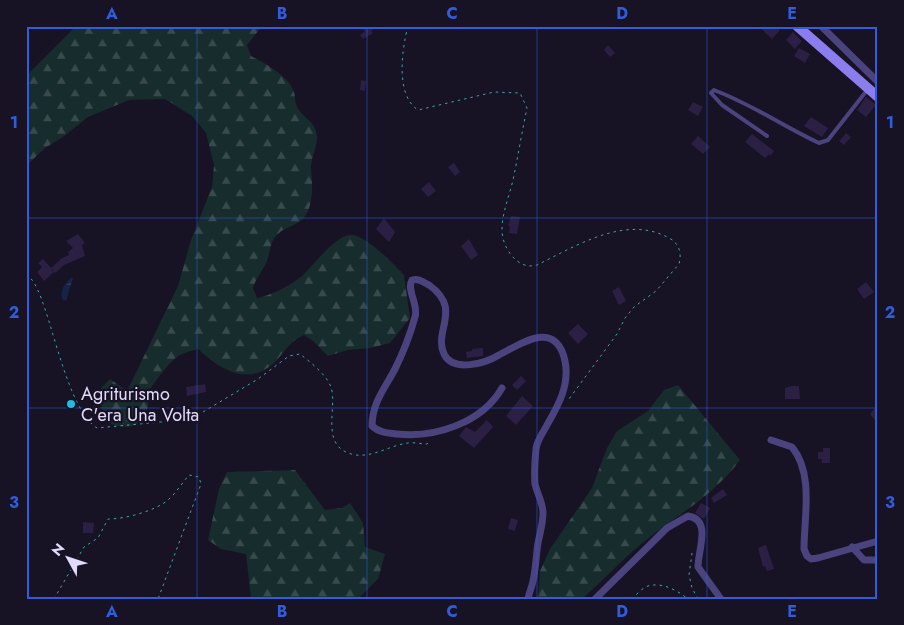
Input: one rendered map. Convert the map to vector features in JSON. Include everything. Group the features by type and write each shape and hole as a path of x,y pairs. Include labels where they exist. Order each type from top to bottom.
{"main road":[{"path":"797,26 878,97"}],"street":[{"path":"821,26 878,82"},
{"path":"502,388 492,402 476,415 453,427 434,433 405,435 378,431 372,426 375,403 395,368 416,315 416,304 410,287 412,280 416,279 431,287 441,298 447,309 442,345 448,360 456,364 481,362 498,356 522,342 538,336 554,341 561,349 566,362 566,376 562,398 538,441 536,449 535,484 543,512 534,580 528,599"},
{"path":"772,440 792,447 803,471 806,502 804,549 807,556 811,559 878,540"},
{"path":"595,599 667,528 688,516 699,520 703,527 698,567 722,599"},
{"path":"852,548 864,560 878,560"}],"lane":[{"path":"767,136 722,105 711,94 714,90 752,107 819,143 828,140 868,88"}],"path":[{"path":"408,26 400,70 413,107 418,110 494,92 520,94 526,102 527,108 513,182 502,220 504,240 520,264 529,268 588,242 629,228 645,228 664,235 674,240 679,248 679,264 656,291 634,307 625,318 617,334 564,405"},
{"path":"26,275 33,280 40,297 64,375 85,417 97,428 182,420 198,415 289,356 300,354 320,372 331,388 330,420 332,432 336,442 354,455 365,455 409,443 428,444 433,438 434,433"},
{"path":"54,599 84,547 98,538 108,519 130,517 160,506 193,474 199,477 201,484 158,599"},
{"path":"632,599 647,586 666,586 688,599"}],"green space":[{"path":"76,26 262,26 247,45 251,56 282,75 287,81 294,92 297,107 315,128 317,137 311,167 312,193 310,205 303,219 281,231 273,240 267,261 253,288 257,298 275,292 294,282 341,238 348,235 360,237 374,246 404,275 410,318 390,343 370,348 348,350 328,356 304,335 292,343 266,369 246,375 236,373 216,364 198,349 184,353 169,364 149,391 148,406 145,415 140,421 128,427 114,425 99,418 102,411 100,389 110,379 127,391 178,286 191,240 212,187 214,165 206,133 192,116 165,99 129,100 88,117 63,137 45,148 26,166 26,76"},
{"path":"678,385 740,460 709,493 641,544 582,599 538,599 540,571 550,549 592,488 607,448 617,431 648,411 664,390"},
{"path":"295,470 325,510 342,508 350,503 363,523 365,547 385,554 378,579 358,599 251,599 246,554 221,549 208,540 219,489 227,472"}],"water":[{"path":"73,278 66,301 63,300 62,291 64,285"}],"building":[{"path":"361,26 377,26 371,31 373,33 363,39 360,35 365,31"},
{"path":"758,26 775,26 780,30 772,39"},
{"path":"793,32 802,41 795,49 786,40"},
{"path":"608,45 615,53 610,57 604,50"},
{"path":"799,48 810,54 805,63 794,56"},
{"path":"361,80 366,81 365,91 360,90"},
{"path":"866,97 876,105 866,117 857,110"},
{"path":"693,102 703,107 698,116 688,110"},
{"path":"811,117 828,128 822,137 804,126"},
{"path":"846,133 851,137 844,145 839,141"},
{"path":"752,134 774,151 770,156 769,154 765,158 745,142"},
{"path":"698,136 710,147 703,154 691,144"},
{"path":"454,163 460,172 455,176 448,167"},
{"path":"429,182 436,191 428,197 421,189"},
{"path":"511,216 520,217 517,234 509,233 510,226 508,226"},
{"path":"384,218 395,232 389,242 376,229"},
{"path":"78,234 85,243 82,245 85,256 64,265 55,273 52,269 54,272 44,281 37,272 42,267 38,263 43,259 51,268 62,258 69,255 68,252 73,248 66,241"},
{"path":"469,239 478,255 471,260 461,246"},
{"path":"866,282 874,292 864,299 857,289"},
{"path":"619,287 626,301 619,305 612,291"},
{"path":"578,324 588,334 578,344 568,333"},
{"path":"483,348 483,356 467,358 466,352 472,351 472,349"},
{"path":"521,376 526,381 517,390 512,385"},
{"path":"205,384 206,392 187,396 186,387"},
{"path":"799,386 800,399 785,399 785,388"},
{"path":"522,396 533,406 516,425 506,416"},
{"path":"878,404 878,424 870,414"},
{"path":"487,420 493,427 474,448 459,436 466,427 475,432"},
{"path":"823,448 830,448 830,463 822,463 822,459 818,459 818,452 823,452"},
{"path":"723,489 727,495 714,503 711,498"},
{"path":"701,503 710,508 704,519 695,513"},
{"path":"511,518 518,520 515,531 508,529"},
{"path":"83,522 94,523 93,533 83,533"},
{"path":"766,545 774,569 767,571 765,566 763,567 758,548"}],"place":[{"name":"Agriturismo C'era Una Volta","path":"71,404"}]}
